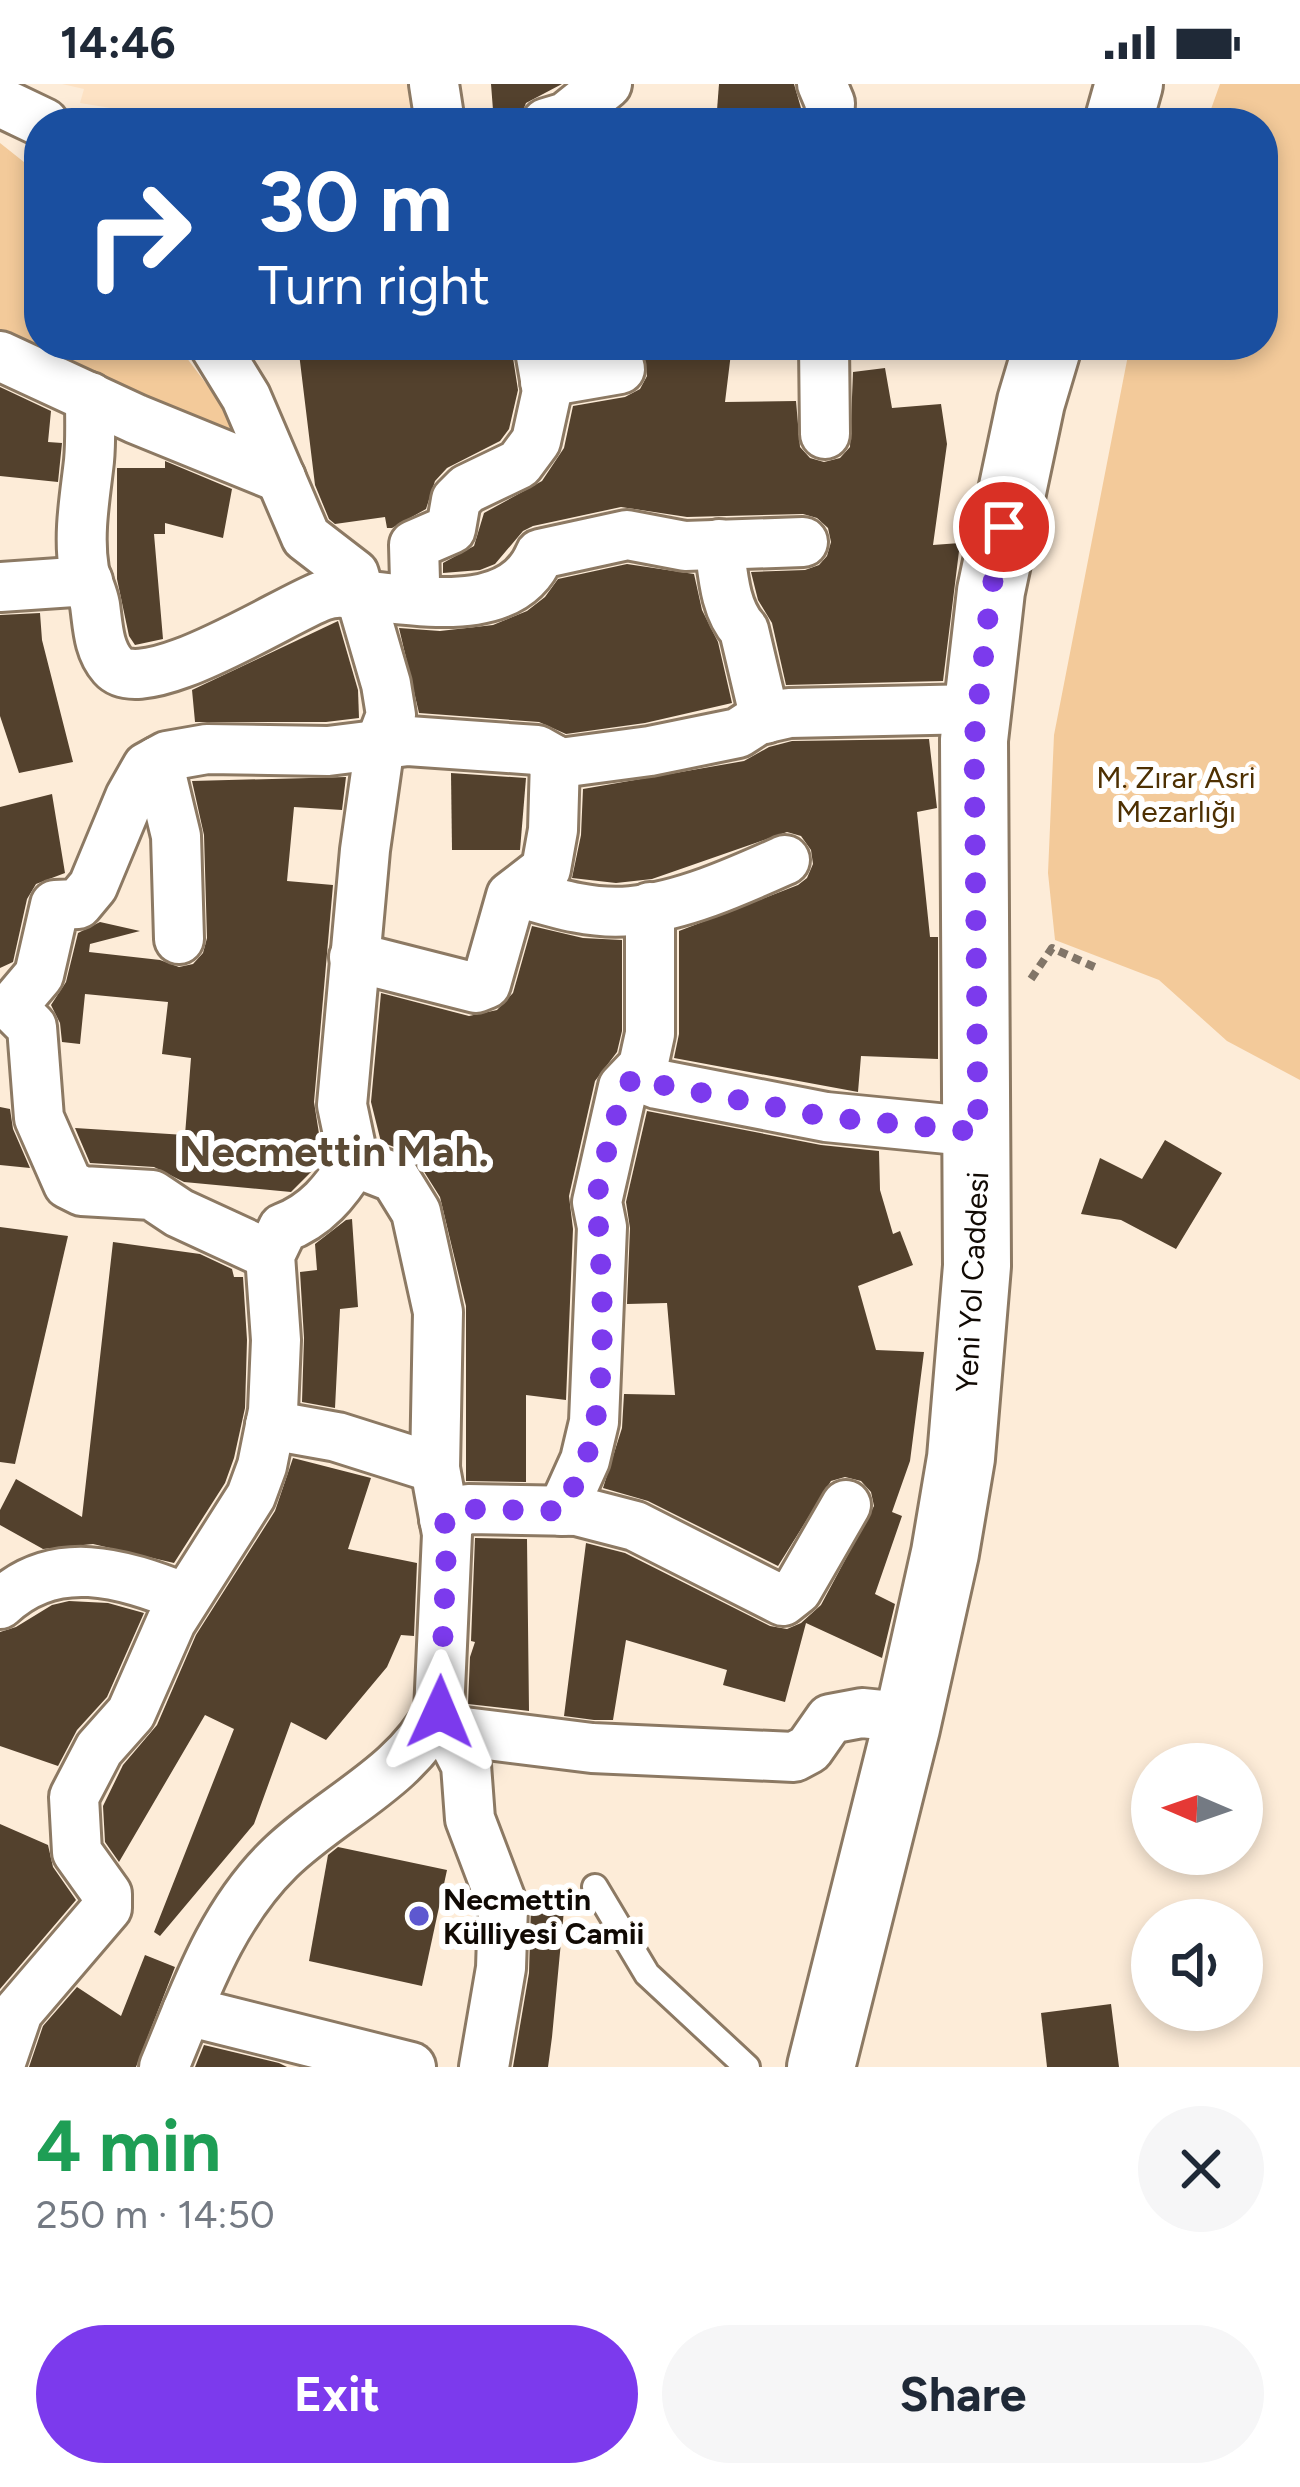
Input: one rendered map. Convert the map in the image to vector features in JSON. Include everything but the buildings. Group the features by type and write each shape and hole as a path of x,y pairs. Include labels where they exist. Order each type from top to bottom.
{"main road":[{"name":"Yeni Yol Caddesi","path":"821,2067 901,1750 952,1511 968,1397 977,1266 977,709 991,591 1044,360"},
{"name":"Yeni Yol Caddesi","path":"860,2067 963,1612 993,1444 1007,1264 1009,838 1021,654 1047,502 1080,360"}],"street":[{"path":"0,356 281,478"},
{"path":"0,2065 18,2012 107,1908 107,1894 77,1852 74,1797 99,1749 131,1713 185,1598 251,1496 270,1426 276,1340 270,1255 283,1228 300,1222 334,1194 354,1162 341,1105 380,744 391,715 384,597 306,537 246,397 223,360"},
{"path":"384,597 415,581 414,545 451,529 456,500 467,489 519,464 536,441 543,417 542,364 620,369 618,360"},
{"path":"824,360 825,434"},
{"path":"91,397 89,464 82,494 88,581 100,645 115,669 129,675 181,665 338,591 464,602 488,597 524,577 540,554 589,541 627,535 662,544 803,542"},
{"path":"719,544 726,590 735,619 744,630 765,719"},
{"path":"0,587 88,581"},
{"path":"270,1255 152,1196 82,1191 68,1184 39,1118 32,1027 4,1008 39,975 55,905 78,904 93,886 147,766 207,748 328,751 408,741 536,749 560,763 739,733 789,713 977,709"},
{"path":"354,956 476,988 486,984 511,896 547,869 555,760"},
{"path":"158,761 176,836 179,938"},
{"path":"518,892 586,910 628,912 736,882 785,860"},
{"path":"562,1511 585,1460 595,1422 602,1227 597,1202 623,1088 643,1066 650,1034 650,908"},
{"path":"636,1076 826,1117 978,1132"},
{"path":"354,1162 395,1178 416,1212 438,1312 435,1468 447,1534 444,1721 466,1765 470,1819 503,1906 501,1968 484,2067"},
{"path":"270,1426 337,1437 435,1468"},
{"path":"444,1519 468,1509 577,1511 635,1526 783,1601 797,1590 846,1505"},
{"path":"0,1604 16,1589 71,1569 151,1585 185,1598"},
{"path":"444,1721 592,1748 794,1757 809,1749 830,1718 882,1715"},
{"path":"164,2067 215,1944 276,1862 320,1822 353,1803 409,1756 444,1721"},
{"path":"187,2012 411,2067"}],"lane":[{"path":"595,1887 646,1974 747,2067"}],"path":[{"path":"1007,1004 1052,948 1099,969"}],"shaded area":[{"path":"62,84 421,84 417,108 110,108 80,103 84,89"}],"green space":[{"name":"M. Zırar Asri Mezarlığı","path":"1220,84 1300,84 1300,1080 1227,1041 1159,980 1055,940 1048,873 1054,735 1127,360 1278,360 1278,108 1211,108"},
{"path":"0,143 24,162 24,355 0,346"},
{"path":"36,360 188,360 250,442"}],"place":[{"name":"Necmettin Külliyesi Camii","path":"419,1916"}],"district":[{"name":"Necmettin Mah.","path":"334,1151"}],"route":[{"path":"440,1712 444,1519 468,1509 562,1511 585,1460 595,1422 600,1359 602,1227 597,1202 623,1088 636,1076 826,1117 978,1132 974,740 991,591 1004,527"}]}
